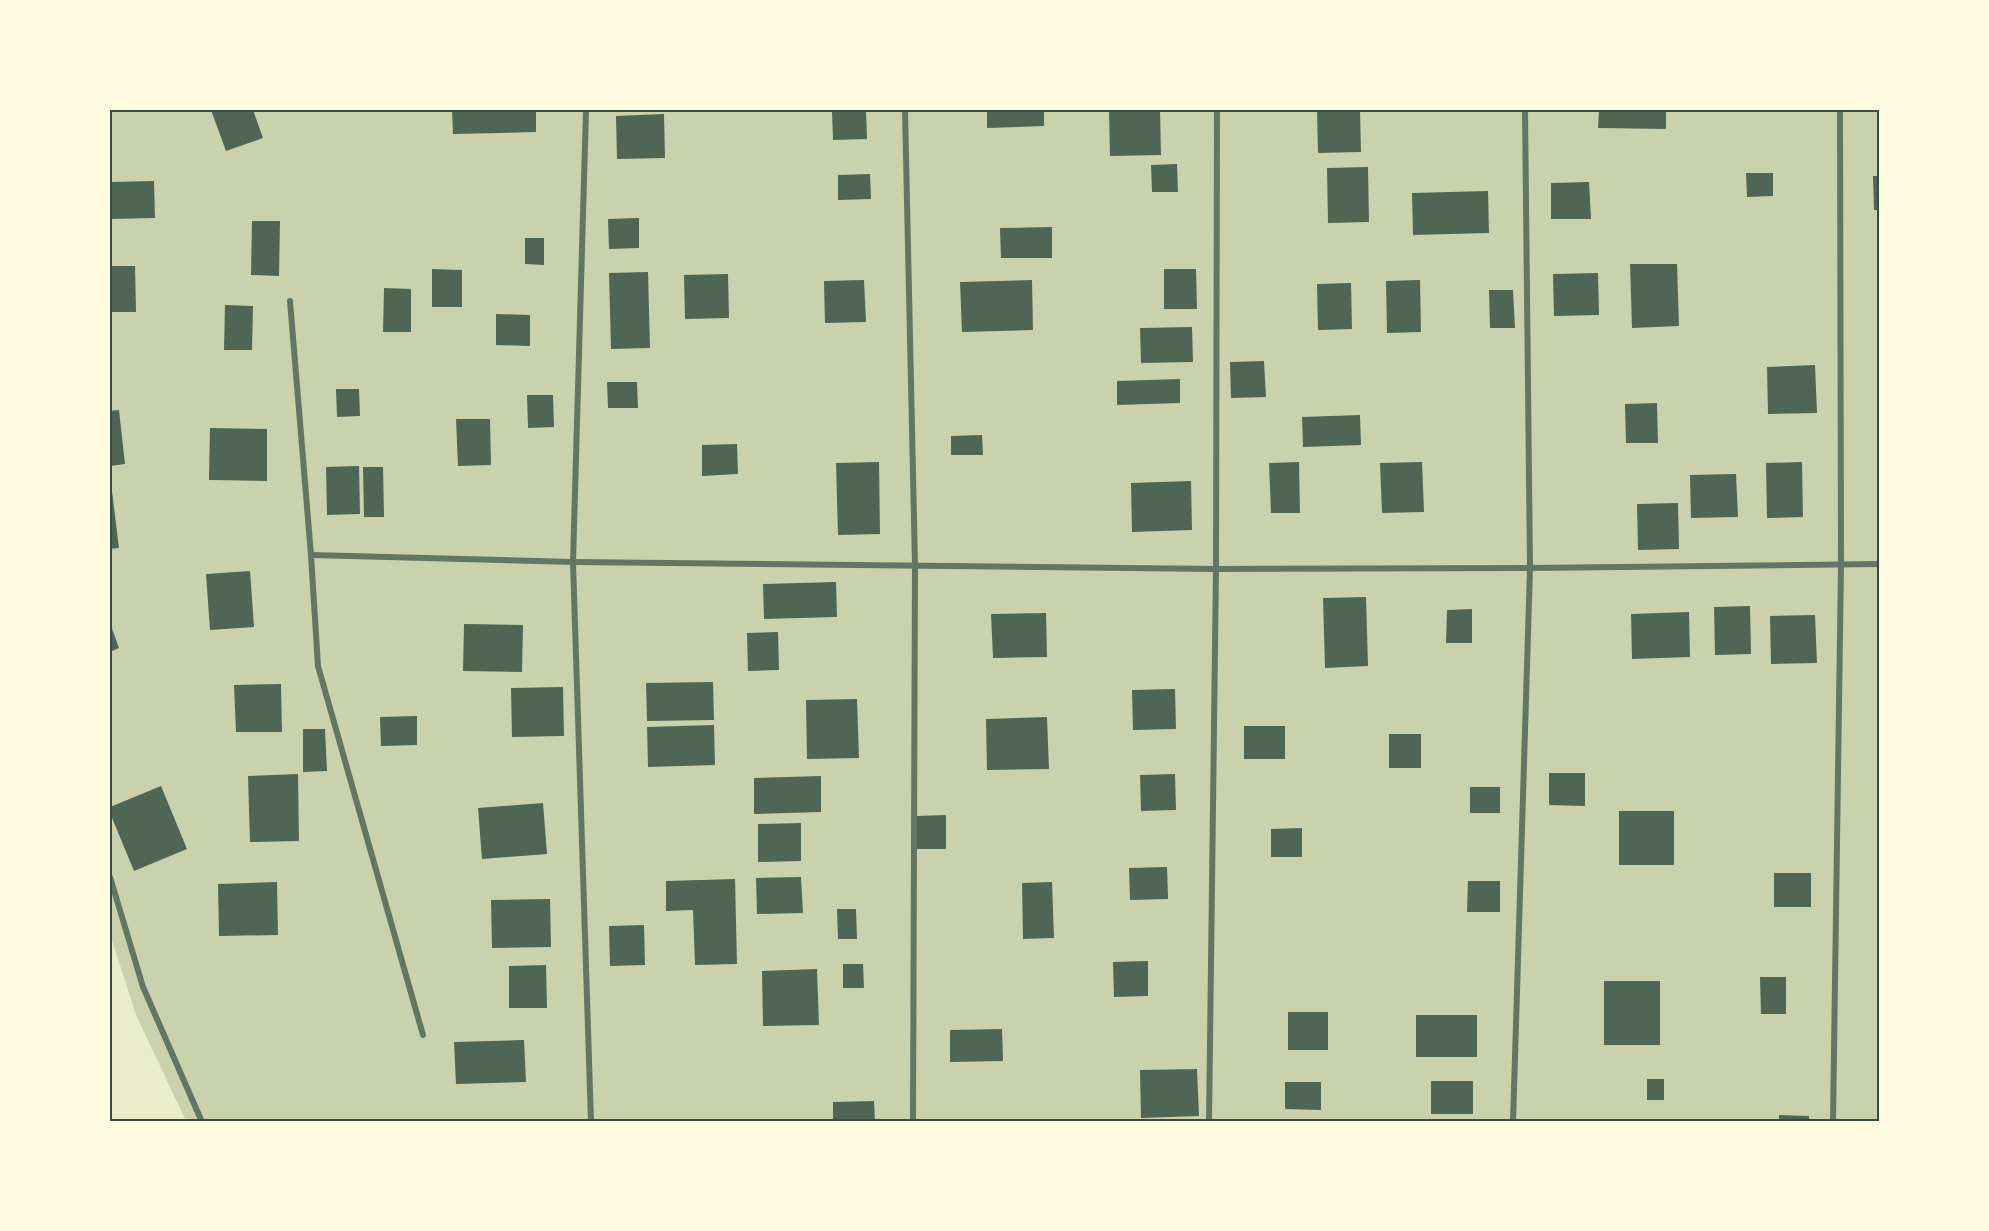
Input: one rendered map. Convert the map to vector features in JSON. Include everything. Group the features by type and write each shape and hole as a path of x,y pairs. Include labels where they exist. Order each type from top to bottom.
{"street":[{"path":"586,110 573,562 591,1122"},
{"path":"905,110 915,565 913,1122"},
{"path":"1209,1122 1216,569 1217,110"},
{"path":"1513,1122 1530,568 1525,110"},
{"path":"1833,1122 1841,566 1840,110"},
{"path":"290,301 318,666 423,1035"},
{"path":"311,555 573,562 1216,569 1880,564"},
{"path":"110,877 143,987 201,1122"}],"green space":[{"path":"110,110 1879,110 1879,1121 186,1121 136,1015 110,934"}],"building":[{"path":"211,110 253,110 263,138 226,151"},
{"path":"452,110 536,110 536,132 453,134"},
{"path":"832,110 866,110 867,139 833,140"},
{"path":"987,110 1044,110 1044,126 987,128"},
{"path":"1109,110 1160,110 1161,155 1110,156"},
{"path":"1317,110 1360,110 1361,152 1318,153"},
{"path":"1599,110 1666,110 1666,129 1598,128"},
{"path":"664,114 665,158 617,159 616,116"},
{"path":"1177,164 1178,192 1152,192 1151,165"},
{"path":"1368,167 1369,222 1328,223 1327,168"},
{"path":"1746,173 1773,173 1773,196 1747,197"},
{"path":"870,174 871,199 838,200 838,175"},
{"path":"1873,176 1880,176 1880,210 1874,210"},
{"path":"154,181 155,218 110,219 110,182"},
{"path":"1589,182 1591,219 1551,219 1551,183"},
{"path":"1488,191 1489,233 1413,235 1412,193"},
{"path":"639,218 639,248 609,249 608,219"},
{"path":"252,221 280,221 279,276 251,275"},
{"path":"1052,227 1052,258 1001,258 1000,228"},
{"path":"525,238 544,238 544,265 525,264"},
{"path":"1630,264 1677,264 1679,326 1632,328"},
{"path":"110,266 135,266 136,312 110,312"},
{"path":"432,269 462,270 462,307 432,307"},
{"path":"1164,269 1196,269 1197,309 1164,309"},
{"path":"648,272 650,348 611,349 609,273"},
{"path":"1598,273 1599,315 1554,316 1553,274"},
{"path":"728,274 729,318 685,319 684,275"},
{"path":"864,280 866,322 825,323 824,281"},
{"path":"1032,280 1033,330 962,332 960,282"},
{"path":"1420,280 1421,332 1387,333 1386,281"},
{"path":"1351,283 1352,329 1318,330 1317,284"},
{"path":"384,288 411,289 411,332 383,332"},
{"path":"1489,290 1513,290 1515,328 1490,328"},
{"path":"225,305 253,306 252,350 224,350"},
{"path":"496,314 530,315 530,346 496,345"},
{"path":"1192,327 1193,362 1141,363 1140,328"},
{"path":"1264,361 1266,397 1231,398 1230,362"},
{"path":"1815,365 1817,413 1768,414 1767,367"},
{"path":"1180,379 1180,403 1117,405 1117,381"},
{"path":"607,382 637,382 638,408 608,408"},
{"path":"336,389 359,389 360,416 337,417"},
{"path":"527,395 553,395 554,427 528,428"},
{"path":"1657,403 1658,443 1626,443 1625,404"},
{"path":"119,410 125,464 110,466 110,411"},
{"path":"1360,415 1361,445 1303,447 1302,417"},
{"path":"456,419 490,419 491,465 458,466"},
{"path":"210,428 267,429 267,481 209,480"},
{"path":"982,435 983,455 951,455 951,436"},
{"path":"737,444 738,474 702,476 702,445"},
{"path":"879,462 880,534 838,535 836,463"},
{"path":"1299,462 1300,513 1271,513 1269,463"},
{"path":"1422,462 1424,512 1382,513 1380,463"},
{"path":"1802,462 1803,517 1767,518 1766,463"},
{"path":"359,466 360,514 327,515 326,467"},
{"path":"363,467 383,467 384,517 364,517"},
{"path":"1736,474 1738,517 1691,518 1690,475"},
{"path":"1191,481 1192,530 1132,532 1131,483"},
{"path":"110,491 112,491 119,548 110,549"},
{"path":"1678,503 1679,549 1638,550 1637,504"},
{"path":"250,571 254,627 210,630 206,574"},
{"path":"836,582 837,617 764,619 763,584"},
{"path":"1366,597 1368,666 1325,668 1323,598"},
{"path":"1750,606 1751,654 1715,655 1714,607"},
{"path":"1472,609 1472,643 1446,643 1447,610"},
{"path":"1689,612 1690,657 1632,659 1631,614"},
{"path":"1046,613 1047,657 993,658 991,614"},
{"path":"1815,615 1817,663 1771,664 1770,616"},
{"path":"110,623 119,648 110,652"},
{"path":"464,624 523,625 522,672 463,671"},
{"path":"778,632 779,670 748,671 747,633"},
{"path":"713,682 714,720 647,721 646,683"},
{"path":"281,684 282,732 236,732 234,685"},
{"path":"563,687 564,736 512,737 511,688"},
{"path":"1175,689 1176,729 1133,730 1132,690"},
{"path":"857,699 859,758 807,759 806,700"},
{"path":"417,716 417,745 381,746 380,717"},
{"path":"1047,717 1049,769 987,770 986,719"},
{"path":"714,725 715,765 648,767 647,727"},
{"path":"1244,726 1285,726 1285,759 1244,759"},
{"path":"303,729 325,729 327,771 303,772"},
{"path":"1389,734 1421,734 1421,768 1389,768"},
{"path":"1549,773 1585,773 1585,806 1549,805"},
{"path":"298,774 299,841 250,842 248,776"},
{"path":"1175,774 1176,810 1141,811 1140,775"},
{"path":"821,776 821,812 754,814 754,778"},
{"path":"161,786 187,849 134,871 110,813 110,807"},
{"path":"1470,787 1500,787 1500,813 1470,813"},
{"path":"543,803 547,854 482,859 478,808"},
{"path":"1619,811 1674,811 1674,865 1619,865"},
{"path":"946,815 946,849 917,849 916,816"},
{"path":"801,823 801,861 758,862 758,824"},
{"path":"1302,828 1302,857 1271,857 1271,829"},
{"path":"1167,867 1168,899 1130,900 1129,868"},
{"path":"1774,873 1811,873 1811,907 1774,907"},
{"path":"801,877 803,913 757,914 756,878"},
{"path":"735,879 737,964 695,965 693,910 666,911 666,881"},
{"path":"1468,881 1500,881 1500,912 1467,912"},
{"path":"277,882 278,935 219,936 218,884"},
{"path":"1052,882 1054,938 1023,939 1022,883"},
{"path":"550,899 551,947 492,948 491,900"},
{"path":"837,909 856,909 857,939 838,939"},
{"path":"644,925 645,965 610,966 609,926"},
{"path":"1148,961 1148,996 1114,997 1113,962"},
{"path":"843,964 863,964 864,988 843,988"},
{"path":"546,965 547,1008 509,1008 509,966"},
{"path":"817,969 819,1025 763,1026 762,971"},
{"path":"1760,977 1786,977 1786,1014 1761,1014"},
{"path":"1604,981 1660,981 1660,1045 1604,1045"},
{"path":"1288,1012 1328,1012 1328,1050 1288,1050"},
{"path":"1416,1015 1477,1015 1477,1057 1416,1057"},
{"path":"1002,1029 1003,1061 950,1062 950,1030"},
{"path":"524,1040 526,1082 456,1084 454,1042"},
{"path":"1197,1069 1199,1116 1141,1118 1140,1070"},
{"path":"1647,1079 1664,1079 1664,1100 1647,1100"},
{"path":"1431,1081 1473,1081 1473,1114 1431,1114"},
{"path":"1285,1082 1321,1082 1321,1110 1285,1109"},
{"path":"874,1101 875,1122 833,1122 833,1102"},
{"path":"1779,1115 1809,1116 1809,1122 1779,1122"}]}
